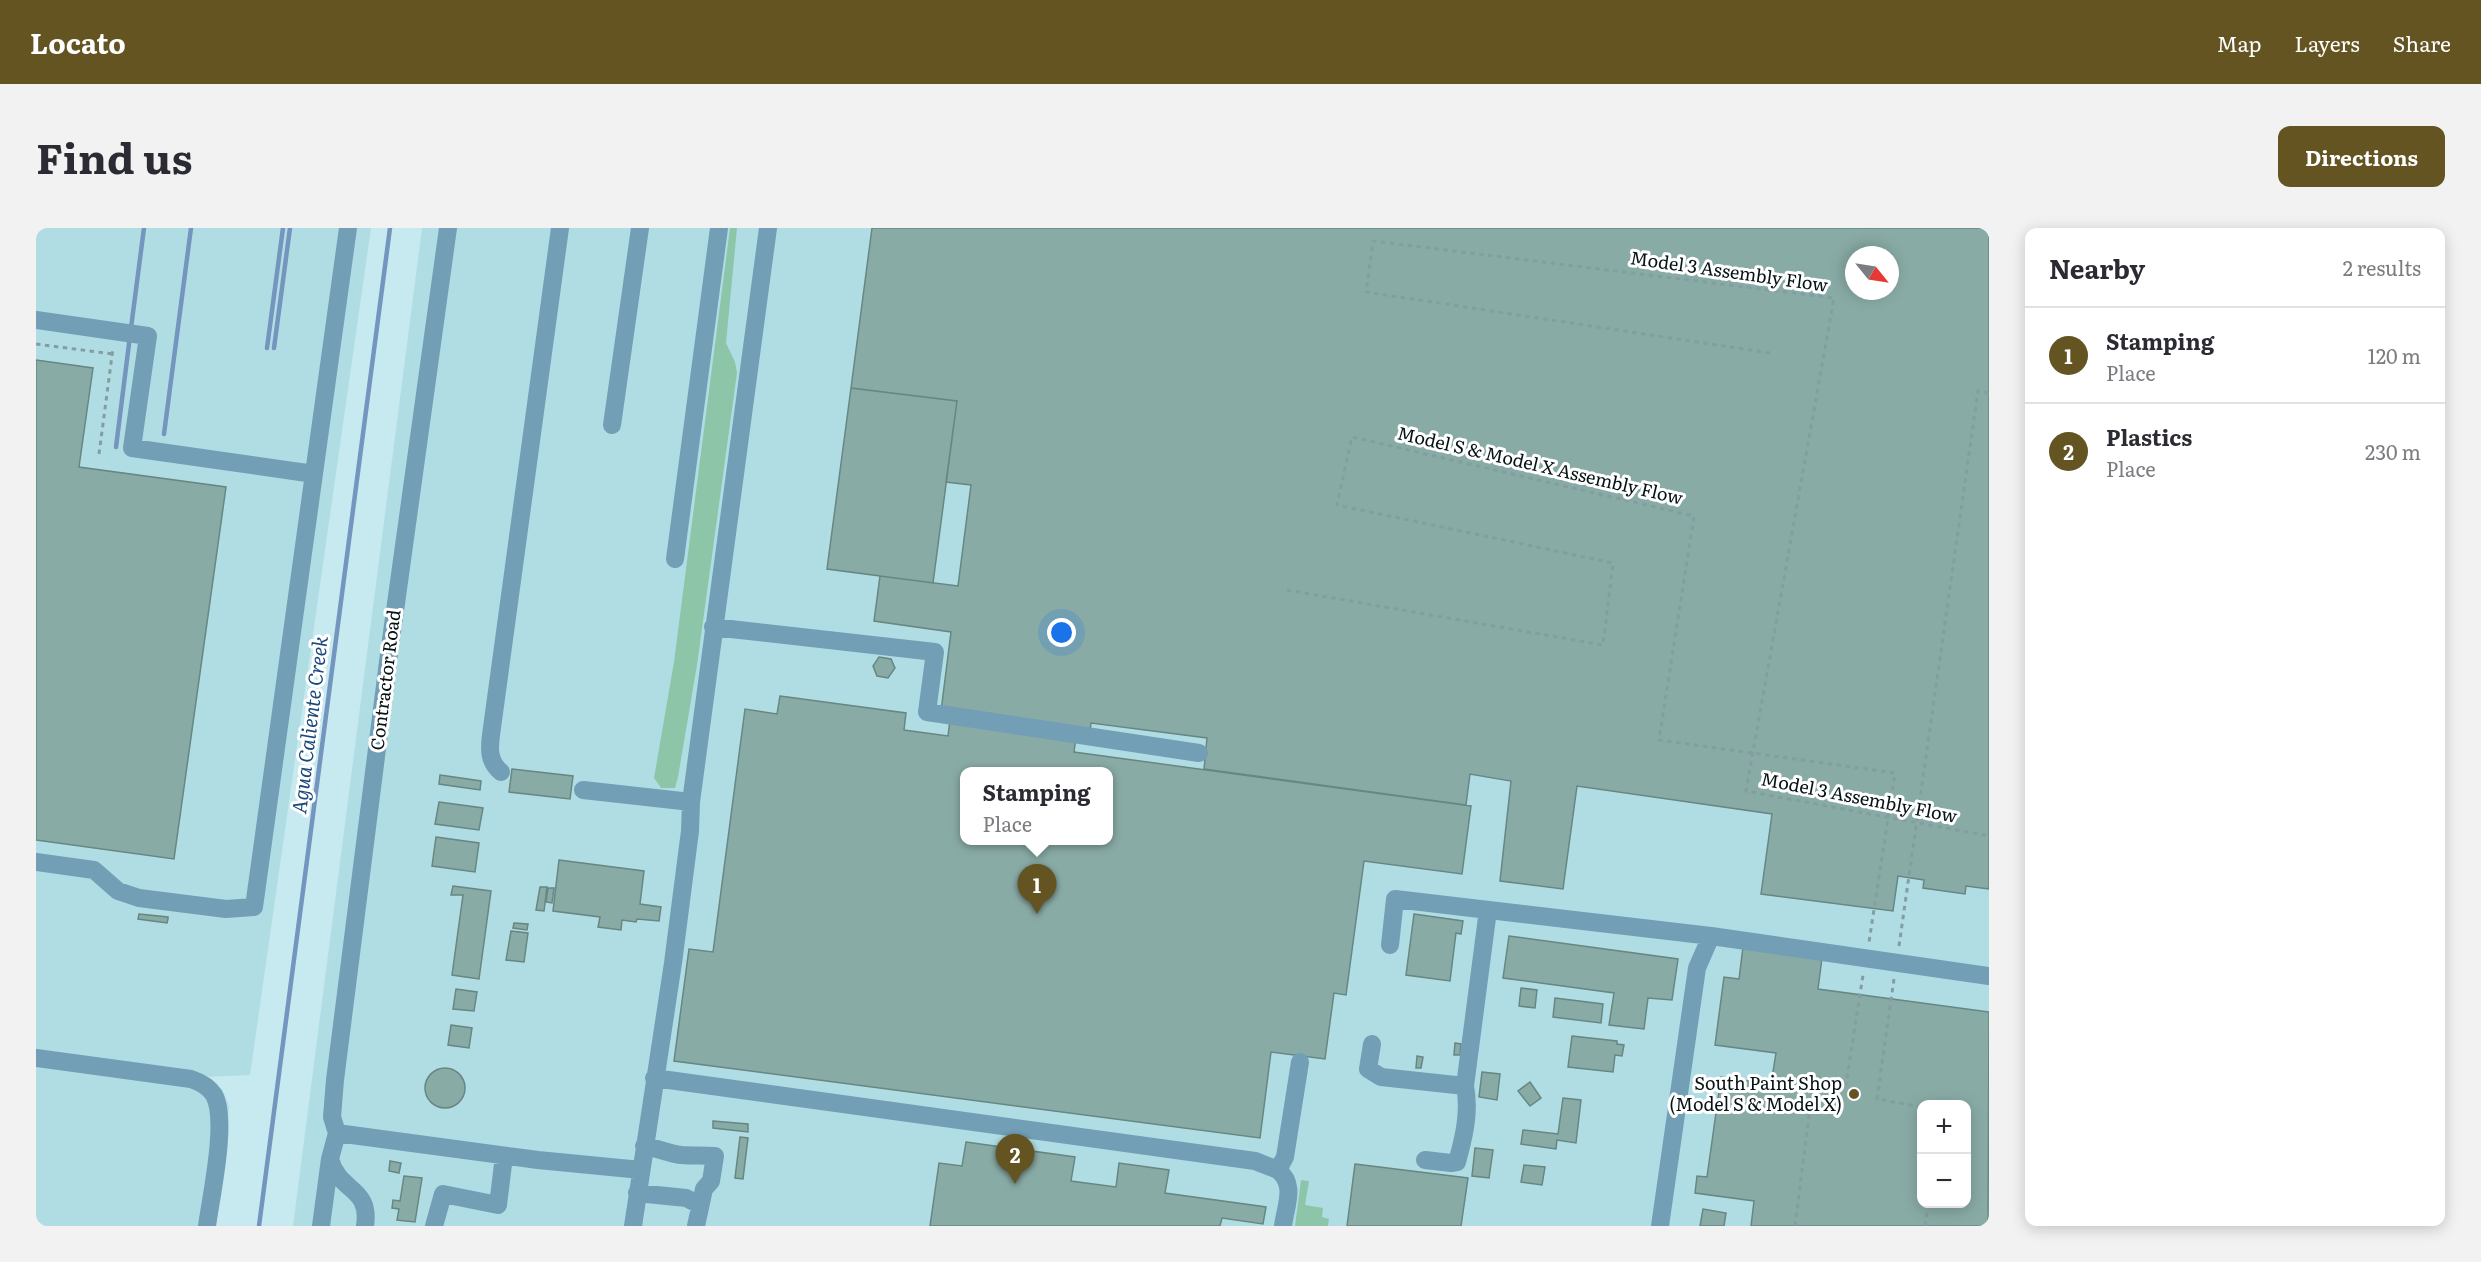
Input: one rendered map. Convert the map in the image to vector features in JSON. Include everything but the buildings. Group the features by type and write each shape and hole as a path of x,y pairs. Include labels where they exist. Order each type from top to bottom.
{"lane":[{"path":"36,862 94,870 118,891 139,898 226,909 254,907 348,228"},
{"name":"Contractor Road","path":"337,1133 332,1117 335,1080 389,654 448,228"},
{"path":"501,772 494,766 491,758 490,735 560,228"},
{"path":"612,425 640,228"},
{"path":"675,560 719,228"},
{"path":"633,1226 688,853 691,802 713,627 768,228"},
{"path":"36,320 148,336 132,448 314,474"},
{"path":"713,627 935,652 927,712 1199,753"},
{"path":"583,789 691,802"},
{"path":"1390,945 1395,899 1711,936 1989,976"},
{"path":"1425,1160 1451,1163 1457,1161 1464,1138 1468,1100 1465,1086 1488,910"},
{"path":"1660,1226 1697,968 1711,936"},
{"path":"1372,1044 1368,1069 1381,1077 1465,1086"},
{"path":"36,1058 191,1079 211,1091 217,1104 219,1126 207,1226"},
{"path":"1278,1170 1285,1157 1299,1062"},
{"path":"654,1078 1255,1161 1278,1170 1287,1178 1289,1184 1283,1226"},
{"path":"321,1226 330,1159 337,1133 504,1156 641,1170"},
{"path":"644,1146 662,1149 671,1154 715,1156 711,1181 704,1189 696,1226"},
{"path":"434,1226 443,1194 498,1205 504,1156"},
{"path":"330,1159 333,1170 340,1179 365,1203 367,1213 365,1226"},
{"path":"637,1193 686,1198 700,1205"}],"path":[{"name":"Model 3 Assembly Flow","path":"1770,353 1366,291 1373,241 1834,298 1746,791 1989,836"},
{"path":"99,454 116,332"},
{"path":"36,344 113,354"},
{"path":"1897,957 1978,391 1989,393"},
{"name":"Model S & Model X Assembly Flow","path":"1287,590 1603,645 1613,563 1337,505 1352,437 1694,516 1659,740 1895,773 1868,946"},
{"path":"1795,1226 1814,1077 1846,1084 1864,969"},
{"path":"1896,969 1877,1099 1917,1106"},
{"path":"1924,1226 1927,1208"}],"shaded area":[{"path":"36,228 371,228 250,1075 206,1077 222,1089 229,1106 216,1226 36,1226"},
{"path":"422,228 1989,228 1989,1226 293,1226"}],"green space":[{"path":"730,228 737,228 726,343 735,362 737,373 697,665 678,777 675,788 661,788 654,778 674,662"},
{"path":"1301,1180 1309,1181 1305,1205 1323,1208 1322,1217 1329,1219 1328,1226 1295,1226"}],"waterway":[{"path":"131,328 144,228"},
{"path":"164,434 191,228"},
{"path":"267,348 283,228"},
{"path":"274,348 290,228"},
{"name":"Agua Caliente Creek","path":"259,1226 390,228"},
{"path":"116,447 130,336"}],"place":[{"name":"Stamping","path":"1037,914"},
{"name":"South Paint Shop (Model S & Model X)","path":"1854,1094"},
{"name":"Plastics","path":"1015,1184"}]}
